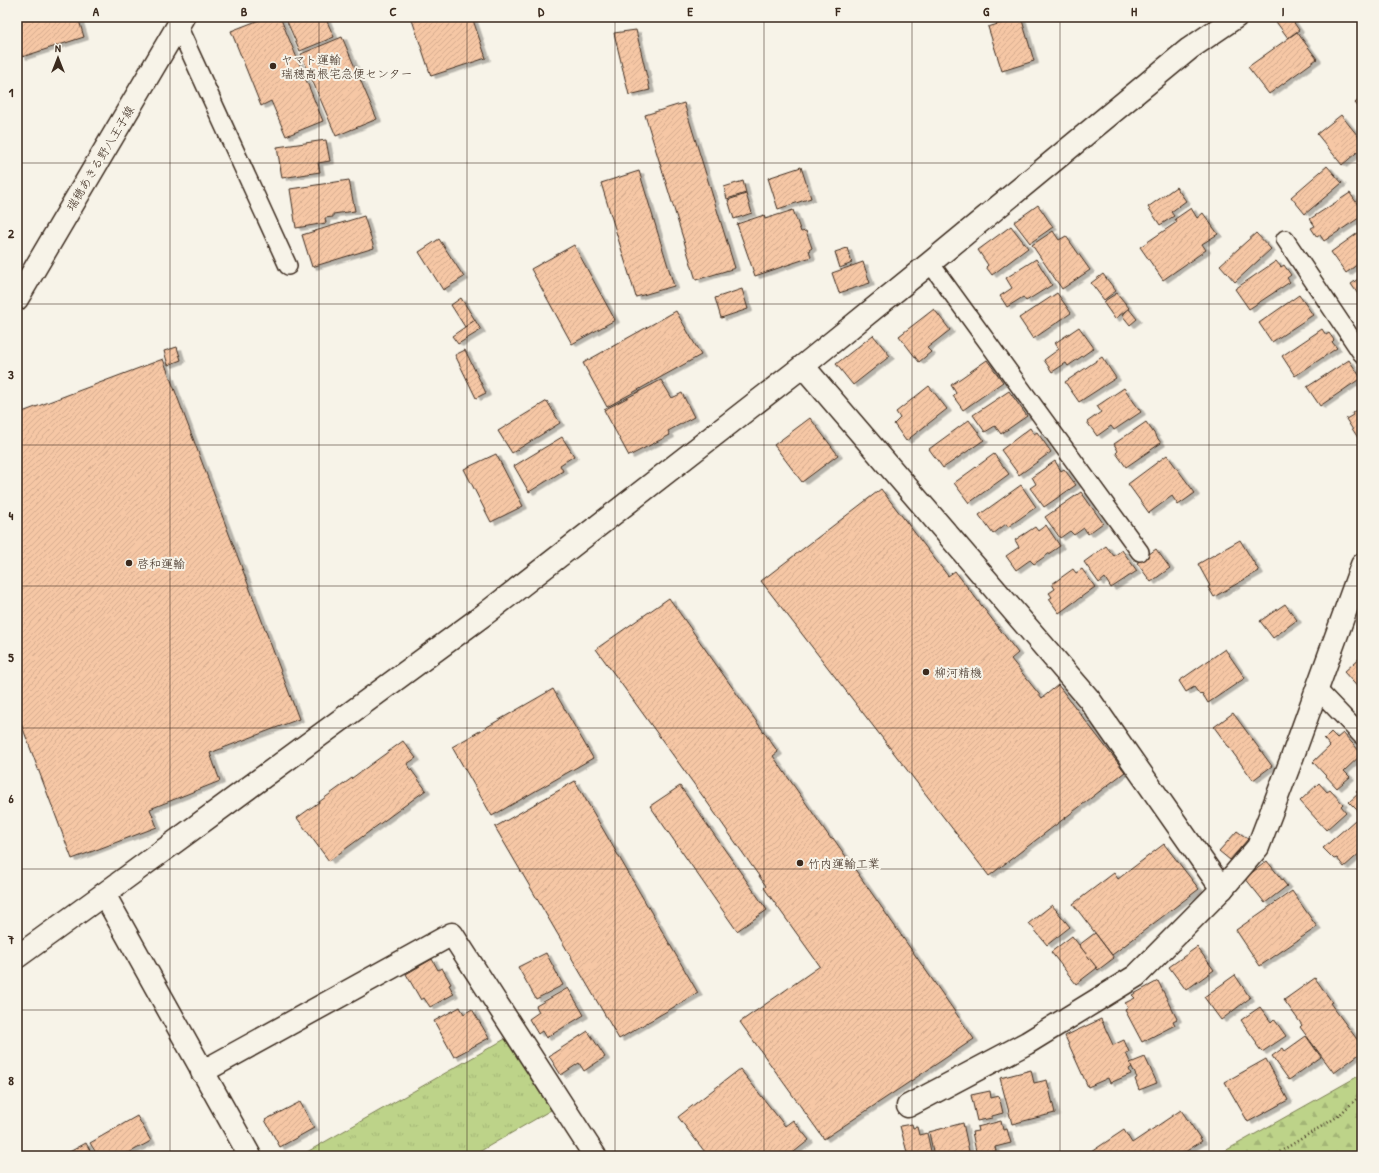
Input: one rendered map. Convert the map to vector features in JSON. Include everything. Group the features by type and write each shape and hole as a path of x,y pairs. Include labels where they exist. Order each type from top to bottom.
{"street":[{"path":"17,957 485,614 803,366 1189,49 1236,17"},
{"name":"瑞穂あきる野八王子線","path":"17,298 180,22"},
{"path":"803,366 1089,699 1222,890"},
{"path":"908,1106 1027,1043 1136,976 1222,890 1258,847 1362,565"},
{"path":"104,894 250,1156"},
{"path":"202,1072 452,934 595,1156"}],"lane":[{"path":"180,22 288,266"},
{"path":"1286,239 1362,354"},
{"path":"930,263 1140,552"},
{"path":"1317,689 1362,736"}],"path":[{"path":"1273,1156 1337,1117 1362,1094"}],"green space":[{"path":"505,1039 551,1110 472,1156 300,1156"},
{"path":"1362,1074 1362,1156 1216,1156"}],"building":[{"path":"17,17 78,17 84,37 22,57 17,43"},
{"name":"ヤマト運輸 瑞穂高根宅急便センター","path":"267,17 280,17 323,121 286,136 271,101 261,106 231,31"},
{"path":"285,17 325,17 334,37 300,51"},
{"path":"411,17 472,17 486,58 431,76"},
{"path":"1021,17 1034,61 1002,71 988,27"},
{"path":"1277,17 1290,17 1299,30 1288,38 1274,19"},
{"path":"636,30 650,90 629,95 614,33"},
{"path":"1297,32 1317,59 1269,94 1248,67"},
{"path":"342,37 377,119 336,136 301,54"},
{"path":"1362,97 1362,111 1355,103"},
{"path":"684,103 735,268 696,280 645,115"},
{"path":"1341,115 1362,141 1362,148 1342,165 1317,134"},
{"path":"326,140 330,161 318,163 320,172 282,178 277,147"},
{"path":"1327,166 1342,183 1305,214 1291,197"},
{"path":"801,167 811,198 778,209 768,178"},
{"path":"639,171 674,286 636,297 601,183"},
{"path":"349,180 355,211 333,214 333,217 325,218 326,223 296,228 290,189"},
{"path":"743,181 746,193 727,199 724,187"},
{"path":"1176,187 1186,201 1171,212 1174,216 1160,225 1148,207"},
{"path":"1350,193 1362,211 1362,216 1324,241 1320,235 1317,237 1311,228 1315,226 1310,219"},
{"path":"746,194 752,213 734,219 728,200"},
{"path":"1038,205 1053,227 1030,243 1014,222"},
{"path":"1191,208 1197,218 1203,213 1218,234 1202,244 1206,250 1163,280 1140,247 1177,222 1175,219"},
{"path":"793,210 801,232 806,231 812,248 809,250 811,257 755,276 737,224 764,215 765,219"},
{"path":"364,216 374,248 312,267 302,235"},
{"path":"1011,226 1028,248 992,275 986,267 988,265 978,250"},
{"path":"1362,230 1362,261 1346,273 1331,252"},
{"path":"1053,231 1059,240 1066,236 1090,270 1062,289 1032,245"},
{"path":"1256,233 1271,249 1235,282 1220,265"},
{"path":"439,239 464,277 443,290 419,252"},
{"path":"574,245 615,320 572,344 531,269"},
{"path":"847,248 852,263 840,268 835,252"},
{"path":"1036,259 1052,285 1026,301 1023,297 1007,307 1000,296 1012,288 1006,278"},
{"path":"1276,261 1281,267 1284,265 1291,275 1287,278 1290,282 1249,309 1235,289"},
{"path":"863,262 870,283 839,293 832,273"},
{"path":"1103,274 1116,291 1104,300 1091,283"},
{"path":"1362,276 1362,300 1351,284"},
{"path":"742,289 748,309 721,318 715,298"},
{"path":"1057,293 1071,313 1033,339 1019,318"},
{"path":"1117,293 1129,308 1115,319 1103,302"},
{"path":"1299,295 1313,315 1272,342 1259,323"},
{"path":"461,298 475,320 465,327 451,305"},
{"path":"934,309 950,330 927,348 931,352 919,362 899,336"},
{"path":"1129,309 1137,319 1130,325 1122,315"},
{"path":"676,311 701,355 607,407 583,363"},
{"path":"475,320 481,330 458,344 452,336"},
{"path":"1079,327 1094,348 1068,366 1066,363 1052,372 1044,360 1059,349 1055,343"},
{"path":"1322,329 1326,335 1329,333 1334,340 1332,342 1337,348 1295,376 1282,356"},
{"path":"873,335 890,356 853,385 836,364"},
{"path":"177,347 181,360 168,365 164,351"},
{"path":"465,350 486,393 476,398 455,355"},
{"path":"1102,357 1116,378 1079,402 1065,382"},
{"name":"啓和運輸","path":"163,359 299,719 210,753 220,781 150,809 157,827 72,859 17,713 17,414"},
{"path":"987,360 1003,382 963,410 953,396 956,393 951,385"},
{"path":"1349,360 1361,378 1320,406 1307,387"},
{"path":"661,380 672,398 682,393 694,417 668,431 670,435 629,456 604,410"},
{"path":"929,386 947,409 906,441 894,424 900,418 896,412"},
{"path":"1124,388 1141,412 1114,430 1111,426 1097,436 1087,422 1101,412 1097,406"},
{"path":"1009,391 1027,416 1001,434 995,426 985,432 973,415"},
{"path":"547,401 560,423 512,453 498,431"},
{"path":"1362,406 1362,439 1360,441 1346,419 1353,415 1352,413"},
{"path":"810,418 838,455 802,482 774,445"},
{"path":"969,420 984,440 943,468 929,449"},
{"path":"1146,422 1161,443 1126,467 1116,453 1118,451 1114,444"},
{"path":"1030,428 1034,434 1037,432 1051,452 1019,475 1001,450"},
{"path":"562,437 574,456 560,465 563,471 529,492 514,466"},
{"path":"496,454 523,506 491,522 464,469"},
{"path":"994,454 1009,474 969,503 954,483"},
{"path":"1167,455 1195,493 1178,505 1172,496 1149,513 1128,484"},
{"path":"1055,461 1061,471 1064,469 1076,485 1044,507 1030,488 1036,484 1032,477"},
{"path":"1021,485 1036,507 1008,527 1006,524 993,534 979,515"},
{"name":"柳河精機","path":"881,489 948,576 955,571 1018,653 1011,659 1042,698 1058,685 1125,772 989,876 761,581"},
{"path":"1081,492 1103,523 1088,534 1084,528 1074,535 1070,531 1060,538 1045,517"},
{"path":"1046,525 1060,546 1034,564 1030,560 1016,570 1006,556 1019,547 1015,540 1035,527 1038,531"},
{"path":"1240,540 1259,571 1214,597 1198,564"},
{"path":"1106,546 1114,556 1122,550 1137,571 1111,588 1105,578 1099,583 1084,562"},
{"path":"1156,549 1170,568 1151,582 1137,563"},
{"path":"1073,569 1076,573 1082,569 1095,587 1059,613 1049,599 1052,597 1049,593 1055,589 1052,584"},
{"name":"竹内運輸工業","path":"669,598 778,752 773,756 831,839 833,838 974,1039 824,1139 740,1022 820,966 764,888 766,886 707,802 596,649"},
{"path":"1285,604 1297,620 1273,638 1260,621"},
{"path":"1225,649 1245,678 1208,703 1202,693 1200,695 1194,687 1186,692 1179,681"},
{"path":"1362,656 1362,692 1344,672"},
{"path":"553,689 593,758 492,816 452,747"},
{"path":"1233,713 1272,766 1253,780 1214,727"},
{"path":"1331,732 1337,738 1343,733 1362,754 1344,771 1350,777 1337,788 1313,762 1330,746 1324,739"},
{"path":"403,741 416,758 407,764 426,790 329,861 297,818"},
{"path":"575,781 698,993 619,1039 495,827"},
{"path":"1319,783 1327,792 1330,790 1343,804 1341,806 1346,812 1326,830 1300,801"},
{"path":"680,786 767,910 737,931 650,806"},
{"path":"1362,786 1362,815 1349,802 1358,794 1356,792"},
{"path":"1355,820 1362,827 1362,851 1344,867 1337,858 1334,859 1323,848"},
{"path":"1237,831 1248,839 1230,860 1219,851"},
{"path":"1164,844 1199,889 1112,955 1073,904 1114,873 1118,879"},
{"path":"1267,861 1287,886 1265,903 1245,878"},
{"path":"1292,891 1317,927 1260,966 1236,930"},
{"path":"1052,905 1070,927 1047,945 1029,923"},
{"path":"1095,933 1114,958 1098,970 1079,945"},
{"path":"1072,936 1097,968 1076,984 1051,952"},
{"path":"1197,947 1214,970 1186,990 1169,967"},
{"path":"546,953 563,985 536,999 518,967"},
{"path":"432,959 438,970 442,968 451,984 449,985 454,994 430,1007 424,998 421,1000 406,974"},
{"path":"1235,975 1250,998 1221,1020 1204,997"},
{"path":"1315,978 1332,1002 1330,1003 1362,1046 1362,1052 1334,1073 1300,1027 1302,1025 1284,1000"},
{"path":"1158,981 1177,1019 1173,1021 1175,1025 1142,1042 1125,1010 1128,1008 1125,1003 1135,998 1132,995"},
{"path":"568,988 584,1015 546,1038 542,1031 538,1034 529,1019 539,1012 536,1006"},
{"path":"460,1007 464,1014 472,1009 489,1038 454,1057 434,1021"},
{"path":"1260,1007 1271,1022 1274,1019 1286,1036 1262,1052 1241,1020"},
{"path":"1101,1019 1113,1045 1124,1040 1129,1052 1126,1053 1132,1067 1129,1069 1131,1074 1110,1083 1108,1078 1088,1087 1065,1036"},
{"path":"588,1031 605,1057 584,1071 579,1063 561,1075 549,1056"},
{"path":"1306,1036 1321,1057 1289,1080 1272,1056 1283,1048 1285,1051"},
{"path":"1145,1057 1157,1083 1139,1090 1135,1079 1137,1078 1130,1063"},
{"path":"1266,1059 1288,1100 1248,1122 1225,1082"},
{"path":"740,1069 785,1126 793,1120 809,1140 789,1156 708,1156 678,1117"},
{"path":"1031,1070 1034,1083 1047,1080 1055,1113 1012,1124 1000,1078"},
{"path":"990,1091 991,1098 999,1096 1003,1113 992,1116 992,1118 977,1121 971,1095"},
{"path":"300,1102 314,1128 280,1147 265,1120"},
{"path":"1181,1110 1202,1141 1179,1156 1085,1156 1124,1130 1132,1143"},
{"path":"137,1116 151,1141 123,1156 98,1156 90,1143"},
{"path":"1001,1121 1003,1130 1007,1129 1011,1143 995,1147 996,1151 977,1156 972,1132 978,1131 977,1127"},
{"path":"963,1123 970,1156 934,1156 929,1132"},
{"path":"912,1124 913,1128 917,1127 919,1135 927,1133 932,1156 908,1156 900,1126"},
{"path":"86,1143 93,1156 62,1156"}],"place":[{"name":"ヤマト運輸 瑞穂高根宅急便センター","path":"273,66"},
{"name":"啓和運輸","path":"129,563"},
{"name":"柳河精機","path":"926,672"},
{"name":"竹内運輸工業","path":"800,863"}]}
